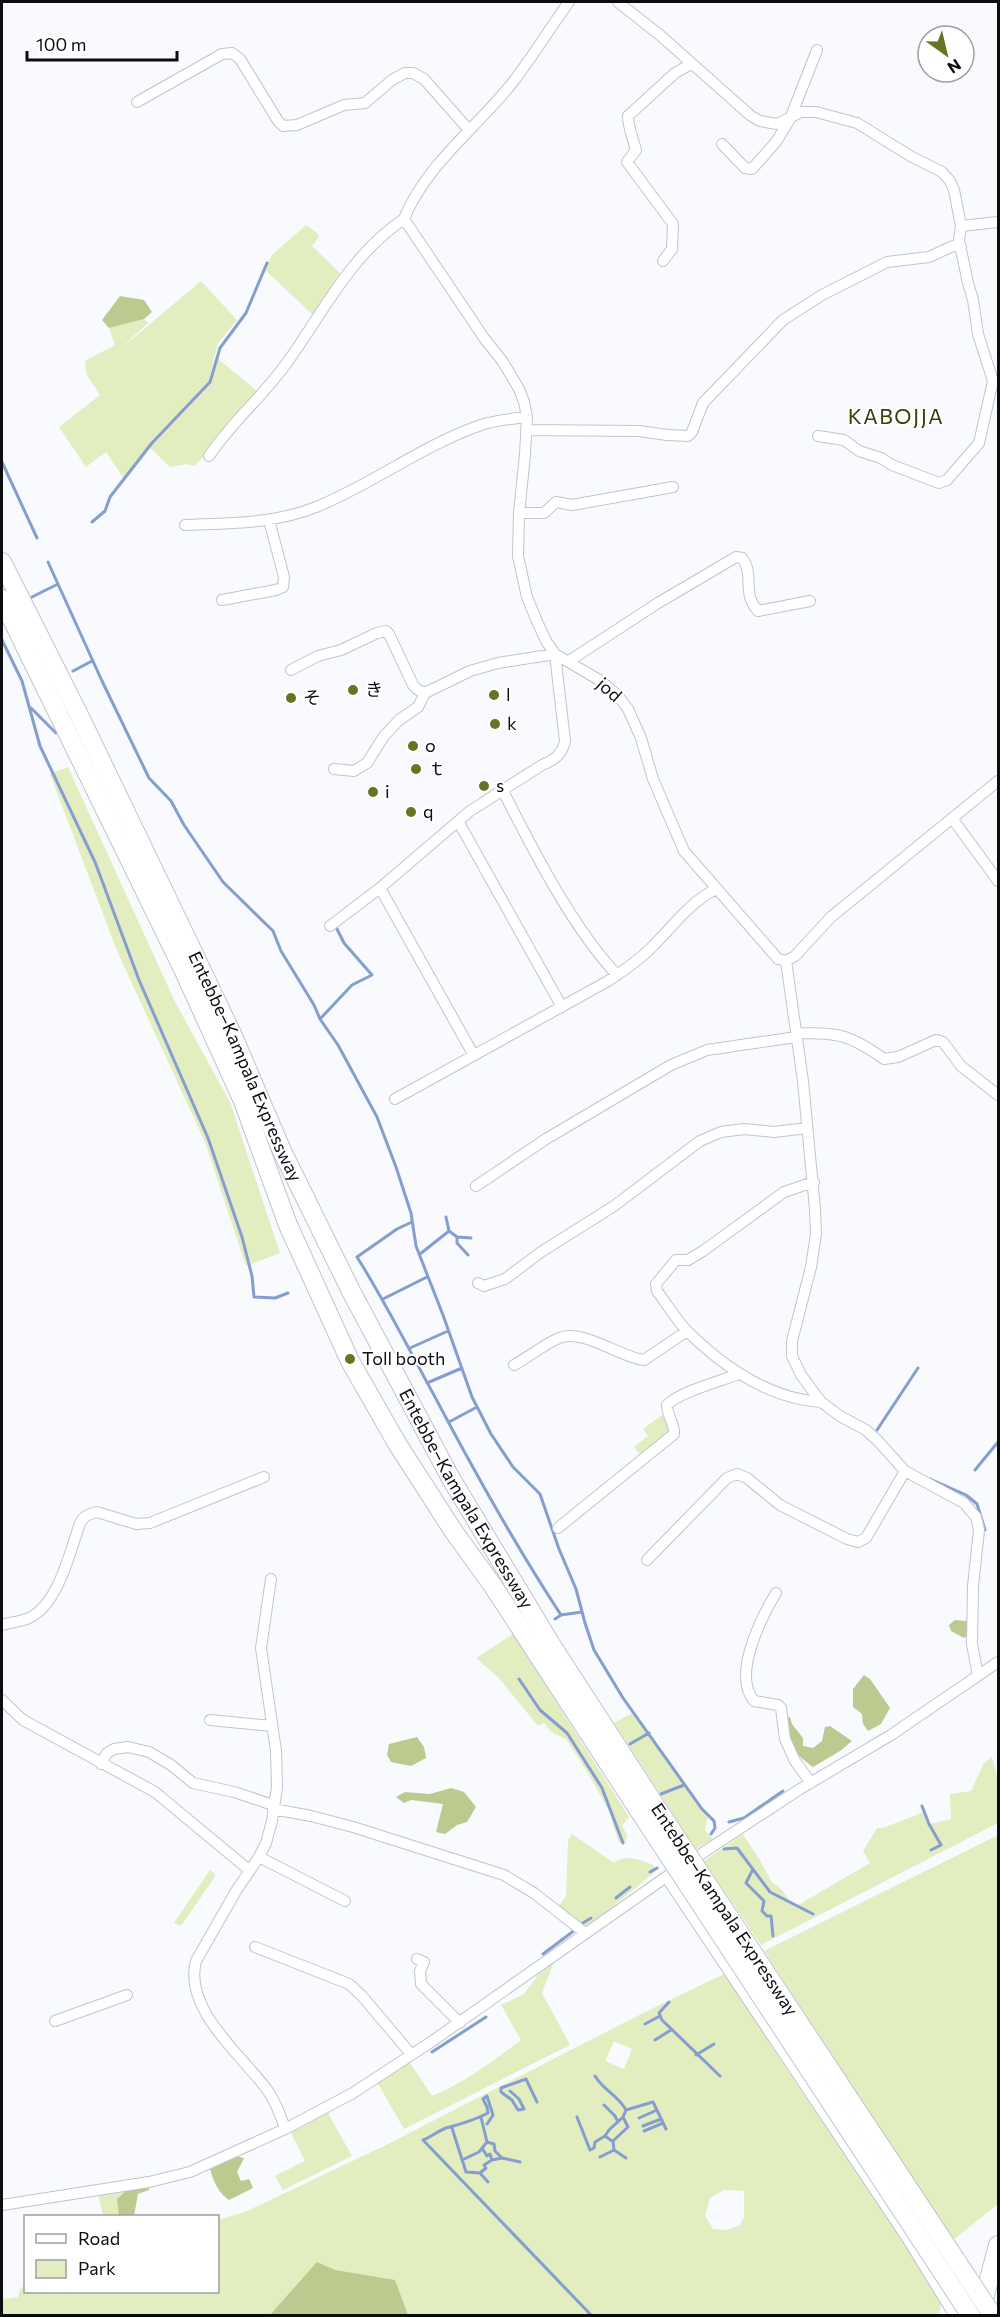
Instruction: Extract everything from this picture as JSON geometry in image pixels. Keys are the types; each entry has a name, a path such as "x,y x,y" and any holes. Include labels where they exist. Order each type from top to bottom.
{"highway":[{"name":"Entebbe–Kampala Expressway","path":"3,565 80,717 233,1036 282,1151 352,1293 450,1477 647,1807 971,2316"},
{"name":"Entebbe–Kampala Expressway","path":"2,599 183,969 243,1101 288,1225 350,1361 454,1532 647,1807 993,2316"},
{"path":"980,2316 999,2245"}],"street":[{"path":"210,456 287,364 346,273 374,244 404,219 416,194 513,81 569,2"},
{"path":"618,2 760,122 777,124 801,112 816,112 857,123 912,157 942,172 950,181 961,226 959,240 978,334 993,381 979,444 947,480 939,483 859,451 844,440 818,436"},
{"path":"722,144 745,168 752,169 776,142 790,119 817,50"},
{"path":"137,102 227,53 236,55 240,59 283,126 297,125 344,105 365,103 392,80 405,73 413,73 424,79 469,130"},
{"path":"663,261 672,249 673,224 627,162 636,150 628,125 628,116 675,74 691,64"},
{"path":"330,926 380,888 458,821 553,760 564,747 565,733 555,654 541,631 525,588 517,544 527,417 522,396 513,379 404,219"},
{"path":"961,226 999,222"},
{"path":"526,430 639,431 688,436 692,432 703,403 783,320 822,295 887,262 929,257 953,246 961,247"},
{"path":"185,525 269,520 296,514 345,495 407,460 481,424 527,417"},
{"path":"519,513 544,513 556,502 572,505 628,497 673,487"},
{"path":"222,600 276,590 283,586 284,578 269,520"},
{"path":"569,661 658,603 736,557 742,558 748,568 747,584 750,602 758,611 810,600"},
{"path":"291,670 318,656 344,650 376,633 386,631 414,685 425,693"},
{"path":"334,769 354,771 367,764 384,736 399,720 418,707 425,693 477,669 506,661 555,654"},
{"name":"jod","path":"555,654 601,681 619,697 628,709 676,835 684,850 778,959 786,961"},
{"path":"978,1677 972,1644 973,1586 979,1530 976,1517 964,1503 905,1471 866,1430 840,1416 821,1402 801,1375 792,1356 792,1341 811,1268 816,1234 814,1182 803,1081 786,961 795,956 831,917 999,781"},
{"path":"503,791 539,858 588,940 617,975"},
{"path":"951,818 999,881"},
{"path":"458,821 562,1007"},
{"path":"380,888 473,1054"},
{"path":"395,1099 473,1054 576,1000 617,975 653,947 694,902 716,889"},
{"path":"476,1186 546,1139 671,1065 707,1050 796,1035 846,1036 865,1045 884,1059 898,1057 936,1040 944,1042 962,1066 999,1095"},
{"path":"478,1283 484,1286 505,1279 541,1252 614,1206 700,1141 721,1132 744,1129 774,1132 807,1128"},
{"path":"814,1182 784,1192 704,1251 688,1260 676,1260 656,1284 657,1291 687,1331 728,1368 798,1399 821,1402"},
{"path":"514,1365 559,1338 569,1336 583,1338 634,1359 644,1360 687,1331"},
{"path":"558,1528 674,1434 674,1427 667,1410 669,1402 739,1374"},
{"path":"647,1560 732,1475 747,1478 780,1505 847,1539 858,1542 866,1538 905,1471"},
{"path":"2,1625 24,1620 42,1610 55,1591 80,1523 90,1513 97,1512 136,1524 150,1523 264,1477"},
{"path":"271,1580 261,1648 273,1726 277,1771 273,1807 266,1843 196,1961 194,1984 220,2035 270,2094 278,2108 285,2129"},
{"path":"776,1593 766,1609 746,1665 749,1695 754,1701 778,1705 781,1708 785,1739 795,1761 811,1783"},
{"path":"2,2205 190,2172 285,2129 353,2092 460,2023 666,1877 811,1783 891,1735 999,1662"},
{"path":"2,1700 23,1720 155,1792 249,1870"},
{"path":"210,1720 273,1726"},
{"path":"101,1764 107,1753 114,1749 128,1747 149,1752 171,1765 193,1783 234,1792 273,1807 353,1827 504,1875 534,1893 585,1933"},
{"path":"259,1857 345,1901"},
{"path":"666,1877 900,2228 955,2316"},
{"path":"255,1947 349,1984 411,2054"},
{"path":"417,1959 424,1962 420,1971 421,1984 460,2023"},
{"path":"55,2021 127,1995"}],"green space":[{"path":"306,225 319,237 312,246 340,273 313,315 264,269 272,255"},
{"path":"201,281 237,320 218,343 208,383 217,358 258,392 195,466 187,464 170,467 149,447 124,479 106,452 86,467 59,427 100,395 87,375 85,361 115,345 109,328 144,319 148,323 118,351"},
{"path":"120,296 144,300 152,312 144,319 109,328 102,320"},
{"path":"68,767 175,1002 230,1102 280,1253 246,1266 205,1142 117,951 50,774"},
{"path":"662,1415 673,1429 640,1454 634,1447 648,1436 643,1429"},
{"path":"955,1620 967,1621 967,1636 964,1638 951,1631 949,1625"},
{"path":"513,1634 629,1817 622,1826 627,1835 626,1842 621,1844 618,1841 609,1811 566,1739 551,1732 544,1723 538,1726 498,1677 476,1658"},
{"path":"864,1675 870,1679 890,1708 881,1724 868,1731 863,1724 862,1714 853,1707 853,1689"},
{"path":"634,1712 708,1817 705,1830 713,1839 696,1849 614,1723"},
{"path":"787,1717 790,1717 792,1724 803,1738 803,1746 813,1748 822,1741 825,1727 830,1726 852,1741 813,1767 791,1746"},
{"path":"417,1737 424,1747 426,1758 411,1766 391,1762 387,1755 389,1744"},
{"path":"992,1757 998,1779 998,1823 761,1945 704,1861 743,1834 771,1881 781,1889 795,1907 870,1863 863,1851 877,1828 883,1828 924,1812 929,1824 951,1819 950,1794 971,1791 984,1763"},
{"path":"451,1788 464,1792 476,1807 467,1822 457,1825 445,1834 436,1832 443,1804 411,1800 404,1803 396,1797 405,1792 430,1794"},
{"path":"572,1834 614,1863 623,1858 633,1858 653,1865 656,1871 588,1927 559,1906 566,1896 568,1840"},
{"path":"998,1835 998,2204 953,2240 764,1951"},
{"path":"210,1870 216,1875 181,1926 174,1923"},
{"path":"554,1962 542,1993 570,2045 404,2129 377,2082 409,2061 432,2096 478,2071 521,2040 501,2005 524,1994 539,1974"},
{"path":"726,1973 781,2061 872,2194 941,2302 939,2316 2,2316 2,2299 18,2297 20,2289 24,2286 24,2293 219,2293 219,2220 245,2212 384,2146","holes":["614,2041 632,2049 624,2069 605,2061","724,2190 744,2191 744,2217 740,2225 727,2230 713,2229 705,2216 710,2198"]},
{"path":"328,2113 352,2156 283,2190 275,2176 305,2161 291,2133"},
{"path":"234,2156 244,2158 237,2172 241,2181 249,2179 253,2188 229,2200 216,2186 210,2168"},
{"path":"131,2186 149,2186 149,2190 138,2194 134,2215 119,2215 117,2199"},
{"path":"124,2190 130,2215 103,2215 98,2194"},
{"path":"317,2262 335,2270 395,2280 408,2315 270,2315"}],"waterway":[{"path":"92,522 105,511 110,497 152,443 210,382 220,348 246,313 267,263"},
{"path":"2,462 37,538"},
{"path":"48,562 149,778 171,801 184,825 223,882 273,931 281,951 320,1019 338,1045 377,1117 411,1213 416,1246 472,1397 491,1434 513,1467 540,1494 576,1589 594,1650 623,1698 702,1809 714,1821 715,1828 711,1834"},
{"path":"32,597 58,584"},
{"path":"2,640 22,681 40,746 95,862 139,980 208,1138 242,1237 252,1276 254,1297 275,1298 288,1293"},
{"path":"73,671 92,661"},
{"path":"31,708 56,733"},
{"path":"320,1019 352,985 372,975 344,943 335,925"},
{"path":"446,1217 449,1231"},
{"path":"412,1222 397,1229 357,1257 388,1309 495,1508 561,1615"},
{"path":"420,1254 449,1231 457,1237 457,1243 468,1255"},
{"path":"457,1237 471,1238"},
{"path":"383,1299 427,1277"},
{"path":"410,1348 448,1331"},
{"path":"427,1383 462,1368"},
{"path":"877,1430 918,1368"},
{"path":"449,1422 477,1407"},
{"path":"975,1470 998,1442"},
{"path":"930,1479 966,1495 977,1504 985,1530"},
{"path":"555,1619 561,1615 582,1612"},
{"path":"519,1679 540,1710 567,1733 602,1788 623,1843"},
{"path":"630,1744 649,1733"},
{"path":"661,1794 684,1785"},
{"path":"729,1822 744,1818 783,1791"},
{"path":"922,1806 941,1845 931,1850"},
{"path":"724,1849 737,1848 770,1892 813,1914"},
{"path":"650,1872 657,1868"},
{"path":"752,1871 746,1883 764,1901 762,1911 767,1916 771,1916 773,1936"},
{"path":"616,1898 630,1887"},
{"path":"583,1923 591,1918"},
{"path":"543,1954 575,1930"},
{"path":"669,2002 659,2013 662,2020 720,2076"},
{"path":"645,2024 660,2016"},
{"path":"432,2052 486,2017"},
{"path":"655,2040 671,2030"},
{"path":"696,2055 714,2044"},
{"path":"595,2076 626,2110 623,2117 628,2127 613,2141 614,2150 626,2158"},
{"path":"510,2091 519,2099 524,2109 518,2110 512,2100 501,2092 501,2088 526,2079 537,2102"},
{"path":"487,2124 493,2115 487,2096 483,2099 488,2113 446,2128 423,2140 592,2316"},
{"path":"626,2110 653,2102 666,2129"},
{"path":"604,2105 618,2122"},
{"path":"639,2118 657,2110"},
{"path":"462,2160 479,2152 487,2142 481,2117"},
{"path":"577,2117 590,2150 594,2148 595,2142 605,2136"},
{"path":"612,2141 605,2136 623,2117"},
{"path":"643,2126 661,2119"},
{"path":"644,2131 663,2123"},
{"path":"452,2128 466,2172 480,2173 488,2182"},
{"path":"487,2142 494,2144 495,2151 502,2158 520,2162"},
{"path":"482,2148 487,2156 490,2154 492,2160"},
{"path":"600,2157 614,2150"},
{"path":"480,2173 486,2168 484,2165 502,2158"}],"place":[{"name":"き","path":"353,690"},
{"name":"l","path":"494,695"},
{"name":"そ","path":"291,698"},
{"name":"k","path":"495,724"},
{"name":"o","path":"413,746"},
{"name":"ｔ","path":"416,769"},
{"name":"s","path":"484,786"},
{"name":"i","path":"373,792"},
{"name":"q","path":"411,812"},
{"name":"Toll booth","path":"350,1359"}],"district":[{"name":"KABOJJA","path":"896,417"}]}
